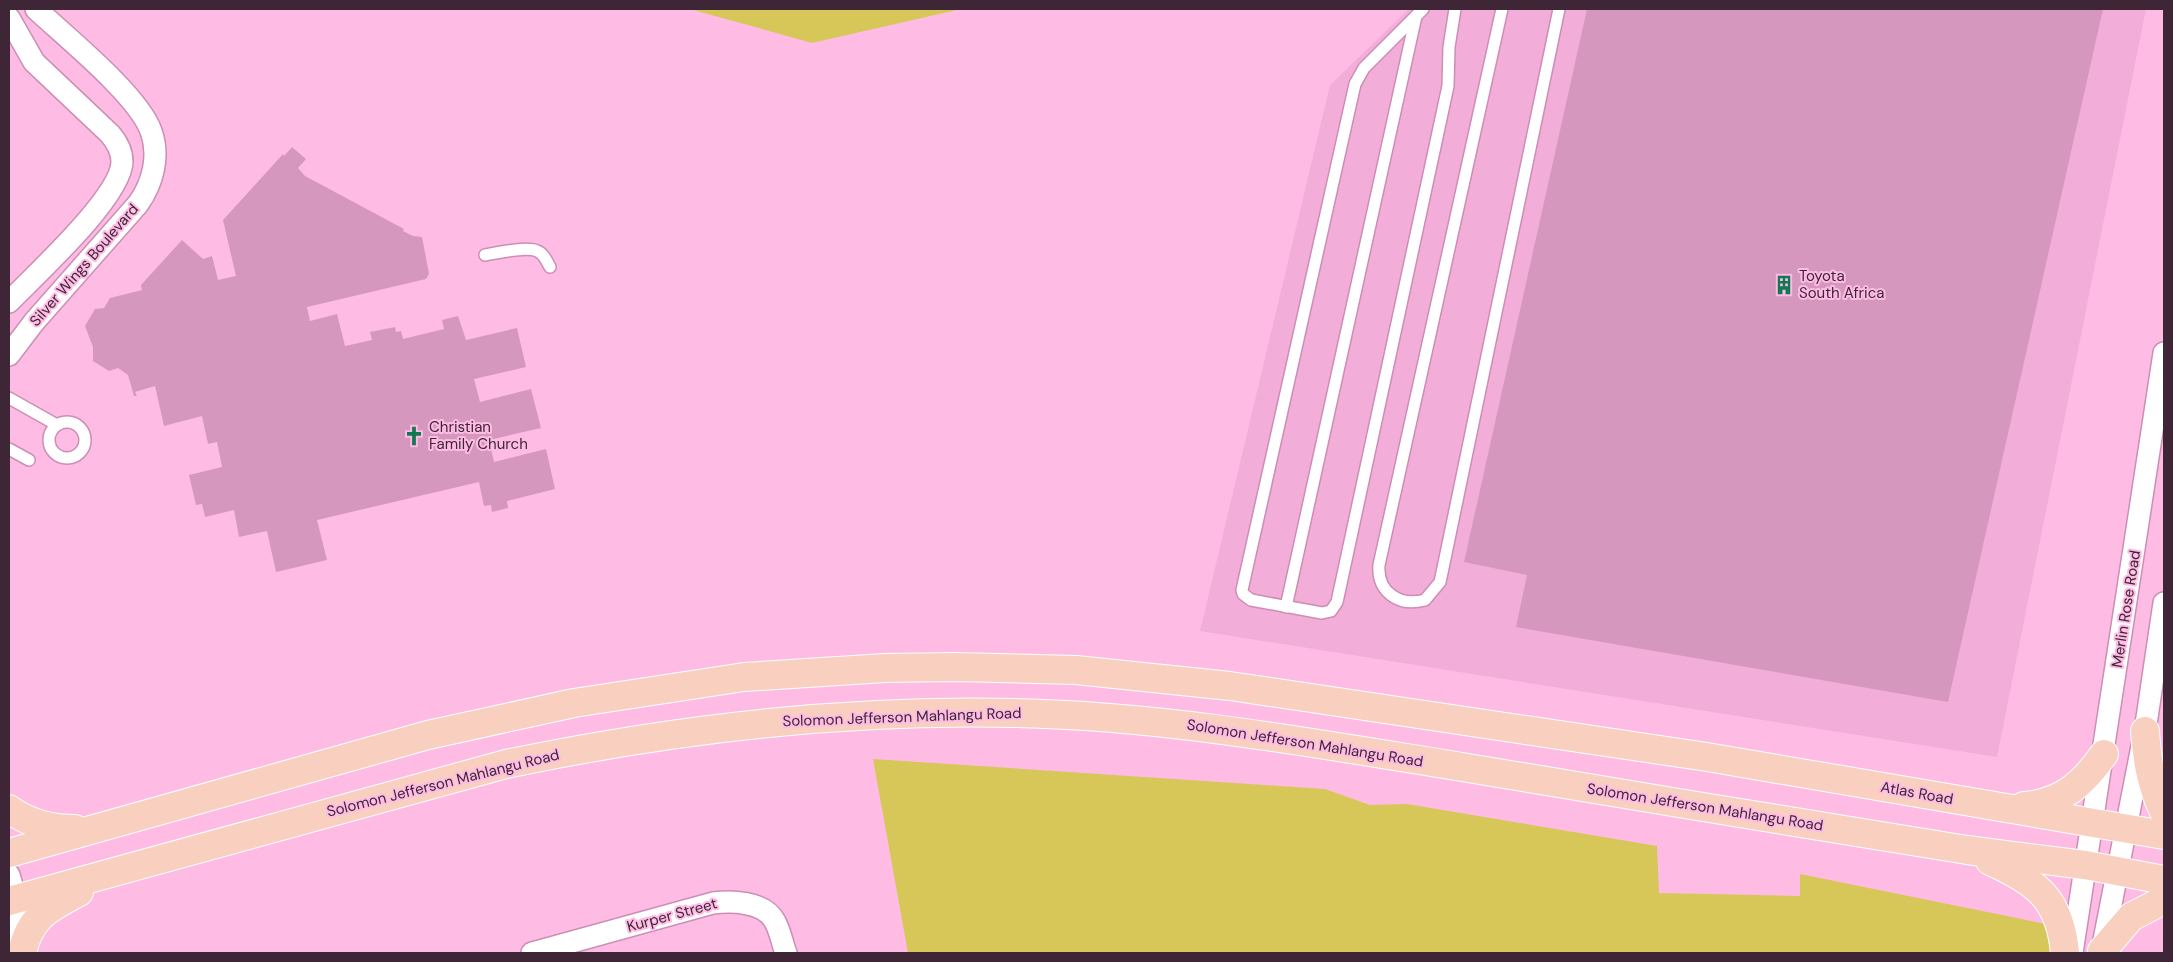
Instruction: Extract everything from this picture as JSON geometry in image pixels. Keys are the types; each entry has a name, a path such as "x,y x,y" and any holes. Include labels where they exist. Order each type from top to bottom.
{"main road":[{"name":"Atlas Road","path":"87,830 248,787 428,735 574,703 666,687 744,677 885,668 1076,670 1230,686 1707,757 2126,829"},
{"name":"Solomon Jefferson Mahlangu Road","path":"11,892 118,870 506,764 569,751 729,726 802,718 951,713 1116,718 1251,733 1967,850 2085,865 2164,880"},
{"path":"2145,731 2148,766 2153,786 2164,812"},
{"path":"2006,808 2035,805 2064,796 2083,781 2104,754"},
{"path":"9,809 37,824 62,829 87,830"},
{"path":"2126,829 2164,836"},
{"path":"9,853 87,830"},
{"path":"1967,850 2022,876 2036,886 2055,911 2063,935 2065,953"},
{"path":"13,948 41,914 118,870"},
{"path":"2102,952 2131,917 2164,900"}],"street":[{"name":"Silver Wings Boulevard","path":"9,355 34,322 138,204 148,187 155,157 151,131 143,116 122,90 36,9"},
{"name":"Silver Wings Boulevard","path":"9,18 34,62 110,134 118,144 122,163 118,178 101,205 9,302"},
{"name":"Merlin Rose Road","path":"2072,953 2164,353"},
{"path":"2102,952 2145,731 2164,603"},
{"path":"11,892 13,948"},
{"name":"Kurper Street","path":"532,953 712,903 729,901 757,907 768,912 774,920 786,953"}],"lane":[{"path":"1419,12 1364,68 1355,84 1242,590 1243,594 1251,600 1327,613 1331,611 1337,602 1448,86 1449,48 1456,9"},
{"path":"1502,9 1378,565 1379,578 1389,594 1406,602 1424,600 1440,582 1444,568 1559,9"},
{"path":"1286,607 1419,12"},
{"path":"485,255 530,250 538,251 550,266"},
{"path":"9,398 57,425"},
{"path":"9,449 29,460"}],"shaded area":[{"path":"690,9 961,9 812,43"},
{"path":"1409,9 2146,9 1997,757 1200,631 1330,85"},
{"path":"873,759 1325,789 1370,805 1407,804 1657,846 1659,893 1800,896 1800,874 2051,925 2053,953 908,953"}],"building":[{"name":"Toyota South Africa","path":"1587,9 2103,9 1948,702 1516,627 1527,575 1464,562"},
{"path":"292,147 306,159 298,168 305,176 404,229 403,231 413,236 422,237 429,274 426,279 307,307 310,321 337,314 345,346 372,340 370,332 395,327 396,332 401,331 403,339 444,329 442,320 458,316 466,340 517,328 526,367 474,379 480,402 531,389 541,428 489,440 494,462 546,449 555,489 507,501 508,508 492,512 491,505 484,506 479,482 317,520 327,560 276,572 267,531 239,537 234,510 205,517 202,504 196,505 189,475 222,467 217,442 208,444 202,416 164,426 155,386 135,392 137,396 134,396 128,375 118,368 109,371 93,361 93,347 85,326 95,309 104,308 110,298 142,290 141,285 182,240 203,259 212,256 218,280 236,276 223,220 283,154 284,156"}],"place":[{"name":"Toyota South Africa","path":"1784,285"},
{"name":"Christian Family Church","path":"414,436"}]}
